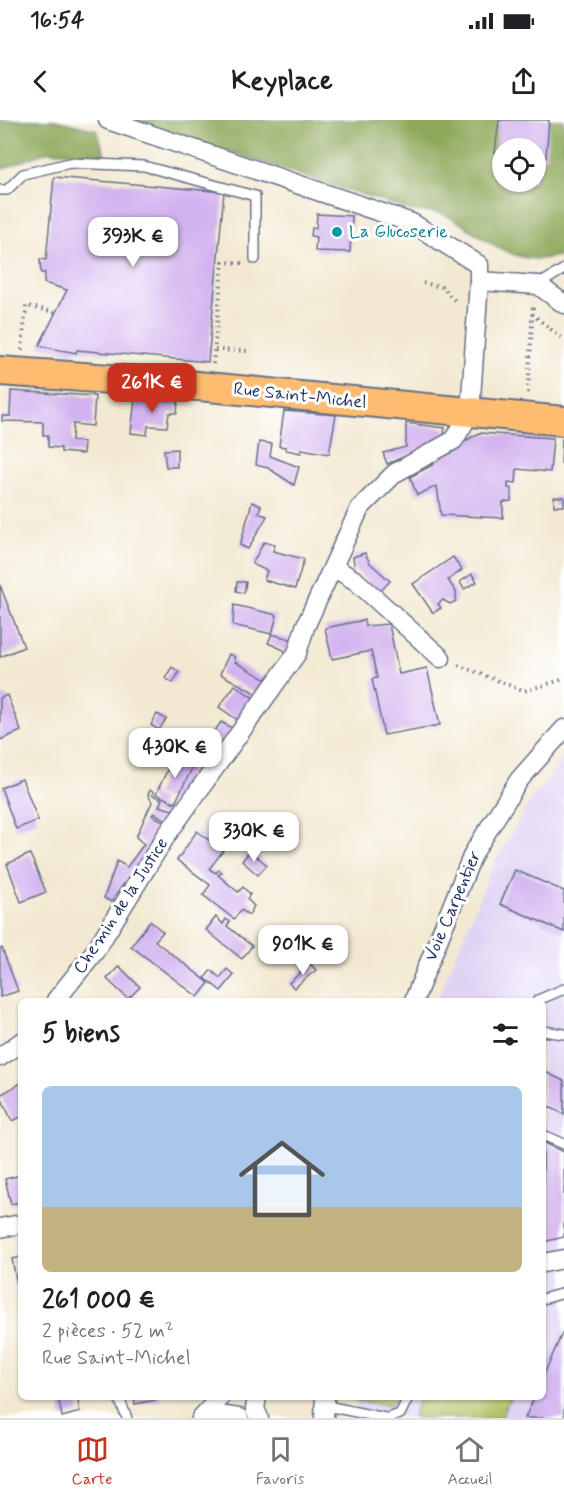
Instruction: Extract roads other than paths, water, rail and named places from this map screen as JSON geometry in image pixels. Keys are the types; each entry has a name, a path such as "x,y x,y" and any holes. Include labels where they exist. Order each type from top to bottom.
{"main road":[{"name":"Rue Saint-Michel","path":"11,362 166,382 564,421"}],"street":[{"path":"108,120 412,224 479,265 470,413"},
{"path":"479,282 533,292 564,304"},
{"name":"Chemin de la Justice","path":"58,998 95,951 166,836 297,653 305,627 360,508 395,473 454,440 470,413"},
{"path":"333,567 356,581 441,658"},
{"name":"Voie Carpentier","path":"415,998 473,854 519,780 564,729"},
{"path":"0,1057 18,1044"},
{"path":"0,1228 18,1225"},
{"path":"546,1262 564,1259"},
{"path":"217,1400 201,1418 225,1416 239,1418"},
{"path":"256,1400 255,1409 259,1418"}],"lane":[{"path":"0,190 7,190 23,174 70,163 144,166 255,196 254,262"},
{"path":"533,292 564,269"},
{"path":"543,998 564,989"},
{"path":"546,1031 564,1034"},
{"path":"546,1136 564,1144"},
{"path":"546,1298 564,1293"},
{"path":"120,1400 127,1418"},
{"path":"326,1411 387,1418 400,1414 407,1400"}],"place":[{"name":"La Glucoserie","path":"337,232"}]}
